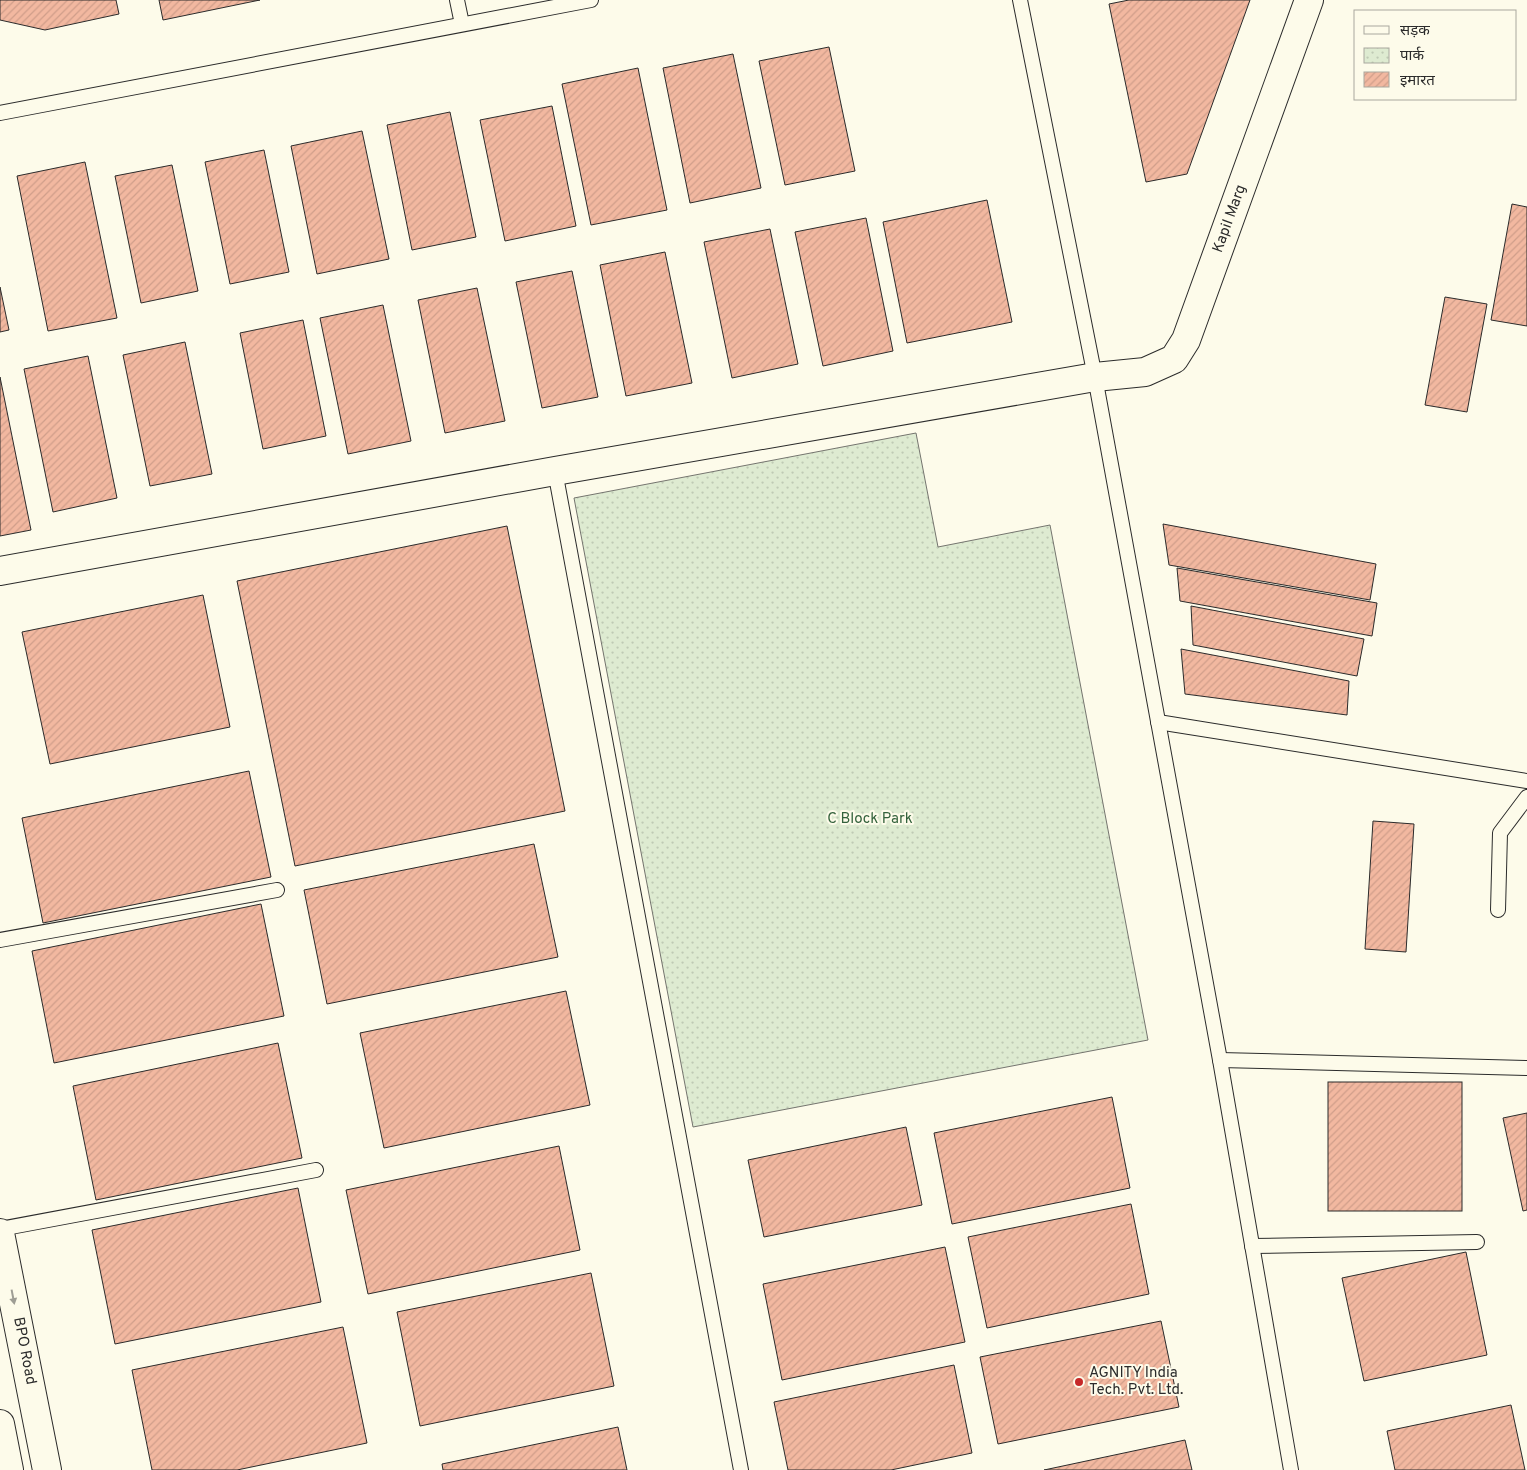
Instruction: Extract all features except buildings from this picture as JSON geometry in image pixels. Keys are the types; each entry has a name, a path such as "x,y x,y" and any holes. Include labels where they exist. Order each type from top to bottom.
{"street":[{"name":"Kapil Marg","path":"0,571 555,471 1095,377 1145,372 1174,359 1186,340 1309,0"},
{"name":"BPO Road","path":"0,1232 48,1470"},
{"path":"0,1424 9,1470"}],"lane":[{"path":"457,0 462,24"},
{"path":"0,112 591,0"},
{"path":"1020,0 1095,377 1220,1060 1292,1470"},
{"path":"555,471 741,1470"},
{"path":"1158,722 1527,782"},
{"path":"1498,910 1500,833 1527,797"},
{"path":"0,940 277,890"},
{"path":"1220,1060 1527,1068"},
{"path":"0,1229 316,1170"},
{"path":"1252,1246 1477,1242"}],"green space":[{"name":"C Block Park","path":"916,433 938,547 1050,525 1148,1040 693,1127 574,498"}],"place":[{"name":"AGNITY India Tech. Pvt. Ltd.","path":"1079,1382"}]}
